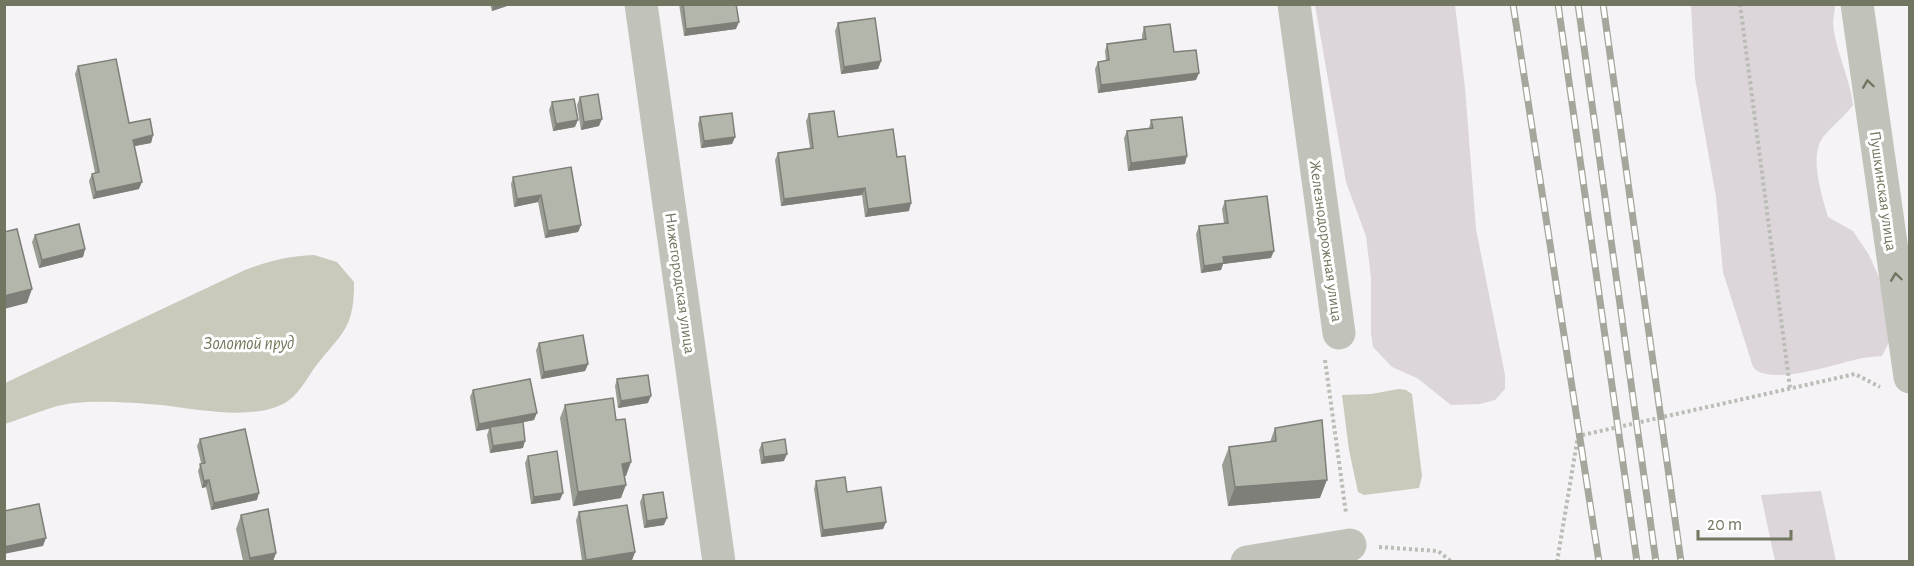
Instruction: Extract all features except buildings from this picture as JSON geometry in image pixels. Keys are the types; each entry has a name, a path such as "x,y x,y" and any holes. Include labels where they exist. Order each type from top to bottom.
{"street":[{"name":"Нижегородская улица","path":"641,4 719,561"},
{"name":"Железнодорожная улица","path":"1294,4 1339,333"},
{"name":"Пушкинская улица","path":"1857,4 1896,382"},
{"path":"1247,561 1350,545"}],"path":[{"path":"1740,4 1790,388"},
{"name":"Железнодорожная улица","path":"1339,333 1325,357 1350,545"},
{"path":"1557,561 1578,436 1855,374 1896,382"},
{"path":"1350,545 1438,551 1452,561"}],"shaded area":[{"path":"1315,5 1455,5 1465,88 1476,229 1505,375 1505,389 1495,400 1480,404 1451,405 1417,378 1392,367 1373,347 1371,278 1366,236 1346,182"},
{"path":"1691,5 1835,5 1834,33 1853,105 1819,144 1818,176 1828,217 1853,231 1869,255 1881,282 1891,338 1882,356 1861,358 1787,375 1761,373 1753,367 1723,272 1716,197 1695,78"},
{"path":"1821,491 1836,561 1775,561 1761,495"}],"water":[{"name":"Золотой пруд","path":"314,255 337,262 354,282 352,309 342,334 297,393 288,401 260,411 243,413 141,403 85,402 59,406 5,424 5,383 245,270 296,256"},
{"path":"1399,389 1412,394 1422,476 1419,488 1364,495 1358,492 1349,450 1342,395 1371,394"}],"railway":[{"path":"1513,4 1599,562"},
{"path":"1558,4 1637,562"},
{"path":"1578,4 1656,562"},
{"path":"1603,4 1681,562"}]}
